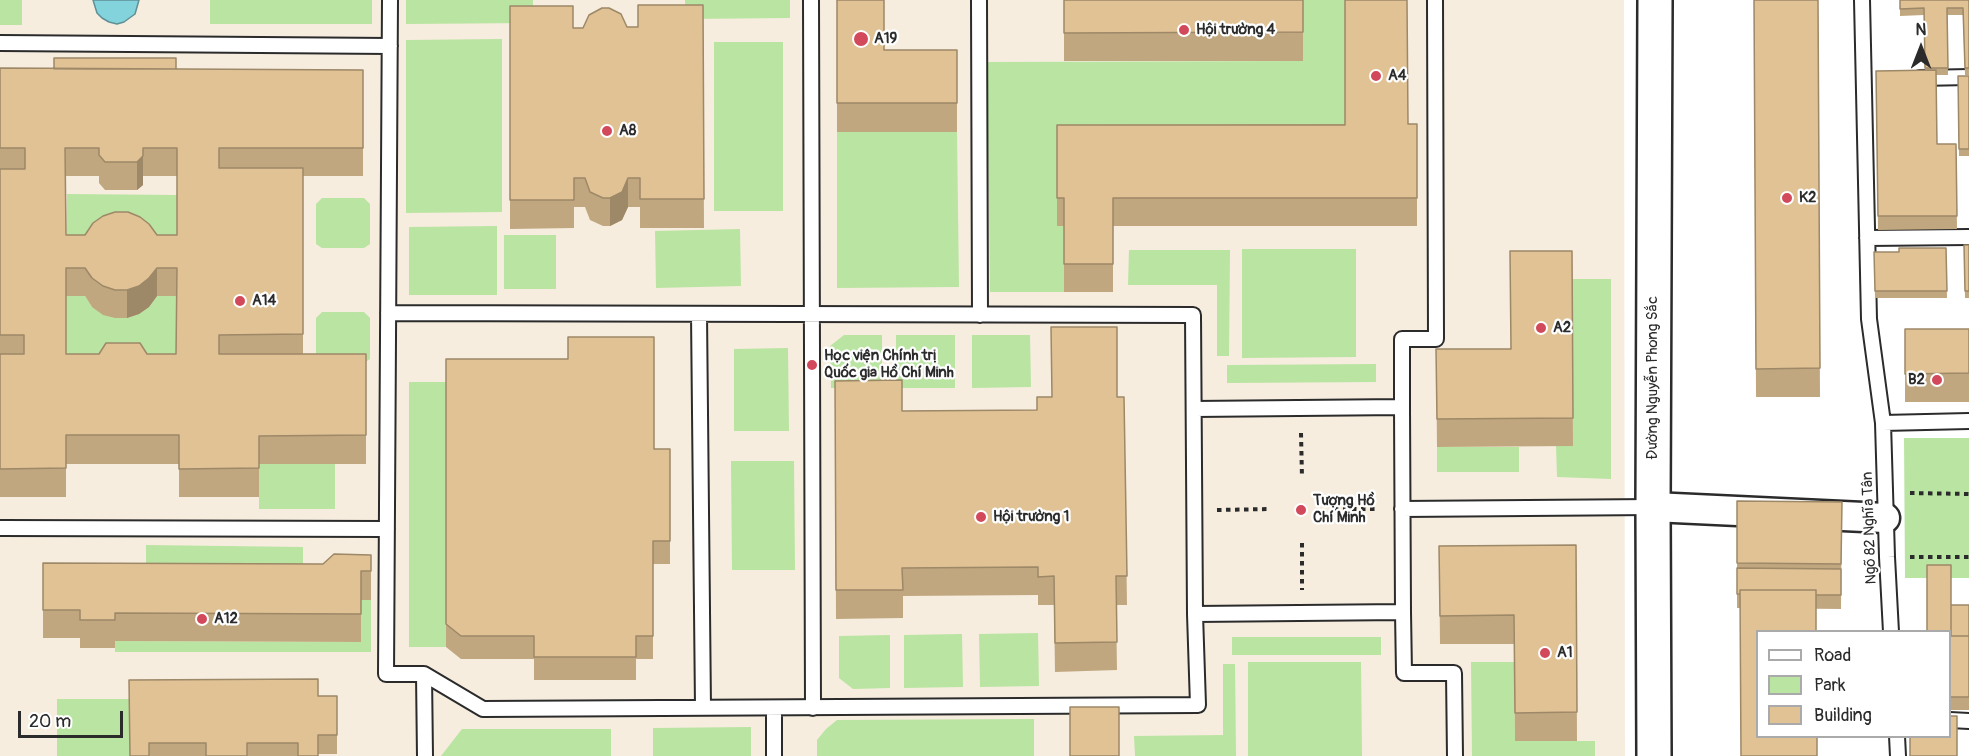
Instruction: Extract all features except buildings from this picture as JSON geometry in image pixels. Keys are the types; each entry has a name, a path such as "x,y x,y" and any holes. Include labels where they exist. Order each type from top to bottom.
{"main road":[{"name":"Đường Nguyễn Phong Sắc","path":"1654,0 1654,756"}],"street":[{"path":"1653,507 1885,505"}],"lane":[{"path":"388,313 1193,315 1195,614 1198,705 483,709 424,675 386,674 388,313 390,46 390,0"},
{"path":"811,0 813,708"},
{"path":"978,0 980,315"},
{"path":"1436,0 1436,339 1402,339 1404,673 1454,673 1455,756"},
{"name":"Ngõ 82 Nghĩa Tân","path":"1862,0 1869,78 1867,238 1869,319 1883,423 1891,630"},
{"path":"0,43 390,46"},
{"path":"1910,78 1969,77"},
{"path":"1867,238 1969,237"},
{"path":"699,314 703,708"},
{"path":"1194,409 1402,406"},
{"path":"1883,423 1969,421"},
{"path":"1402,509 1653,507"},
{"path":"0,528 387,529"},
{"path":"1195,614 1403,612"},
{"path":"424,675 425,756"},
{"path":"774,708 774,756"},
{"path":"1951,720 1969,721"},
{"path":"1897,738 1898,756"}],"path":[{"path":"1301,408 1302,477"},
{"path":"1885,505 1969,494"},
{"path":"1194,511 1270,509"},
{"path":"1334,509 1402,509"},
{"path":"1302,543 1303,614"},
{"path":"1887,556 1969,557"}],"shaded area":[{"name":"Học viện Chính trị Quốc gia Hồ Chí Minh","path":"0,0 1624,0 1625,756 0,756"}],"green space":[{"path":"0,0 22,0 22,25 0,25"},
{"path":"210,0 372,0 372,24 210,24"},
{"path":"406,0 533,0 533,23 406,24"},
{"path":"685,0 790,0 790,18 686,19"},
{"path":"1303,0 1345,0 1345,153 1058,153 1057,226 1064,226 1064,292 990,292 987,62 1303,61"},
{"path":"502,39 502,212 406,213 406,40"},
{"path":"714,42 783,42 783,211 714,211"},
{"path":"837,132 957,132 959,287 837,288"},
{"path":"67,194 177,195 177,263 66,263"},
{"path":"322,198 364,198 370,204 370,244 364,248 322,248 316,244 316,204"},
{"path":"497,226 497,295 409,295 409,227"},
{"path":"740,229 741,286 656,288 655,231"},
{"path":"504,235 556,235 556,289 504,289"},
{"path":"1242,249 1356,249 1356,357 1242,358"},
{"path":"1129,250 1230,250 1229,356 1217,356 1217,285 1128,285"},
{"path":"1572,279 1611,279 1611,479 1557,477 1556,446 1573,446"},
{"path":"66,296 85,296 92,307 127,318 149,307 157,296 177,296 177,366 66,366"},
{"path":"322,312 364,312 370,318 370,359 364,363 316,359 316,318"},
{"path":"844,335 882,335 882,388 831,388 830,346"},
{"path":"896,335 955,335 955,388 896,388"},
{"path":"972,335 1030,335 1031,387 972,388"},
{"path":"788,348 789,431 734,431 734,349"},
{"path":"1376,364 1376,382 1227,383 1227,365"},
{"path":"409,382 446,382 446,647 409,647"},
{"path":"1904,438 1969,438 1969,578 1905,578"},
{"path":"1437,447 1519,447 1519,472 1437,472"},
{"path":"731,461 794,461 795,570 732,570"},
{"path":"259,464 335,464 335,509 259,509"},
{"path":"146,545 303,547 303,566 146,564"},
{"path":"361,600 371,600 371,652 115,652 115,641 360,642"},
{"path":"1038,633 1039,686 980,687 979,634"},
{"path":"962,634 963,687 904,688 904,635"},
{"path":"890,635 890,688 853,689 839,678 839,636"},
{"path":"1232,637 1381,637 1381,655 1232,655"},
{"path":"1248,662 1361,662 1362,756 1248,756"},
{"path":"1471,662 1514,662 1515,741 1595,741 1595,756 1472,756"},
{"path":"1223,664 1235,664 1236,756 1135,756 1134,736 1223,735"},
{"path":"57,699 129,699 130,756 57,756"},
{"path":"1034,719 1034,756 817,756 817,740 837,720"},
{"path":"751,727 751,756 653,756 653,728"},
{"path":"462,729 611,729 611,756 441,756"}],"water":[{"path":"93,0 139,0 135,14 117,24 109,22 97,13"}],"place":[{"name":"Hội trường 4","path":"1184,30"},
{"name":"A19","path":"861,39"},
{"name":"A4","path":"1376,76"},
{"name":"A8","path":"607,131"},
{"name":"K2","path":"1787,198"},
{"name":"A14","path":"240,301"},
{"name":"A2","path":"1541,328"},
{"name":"Học viện Chính trị Quốc gia Hồ Chí Minh","path":"812,365"},
{"name":"B2","path":"1937,380"},
{"name":"Tượng Hồ Chí Minh","path":"1301,510"},
{"name":"Hội trường 1","path":"981,517"},
{"name":"A12","path":"202,619"},
{"name":"A1","path":"1545,653"}]}
